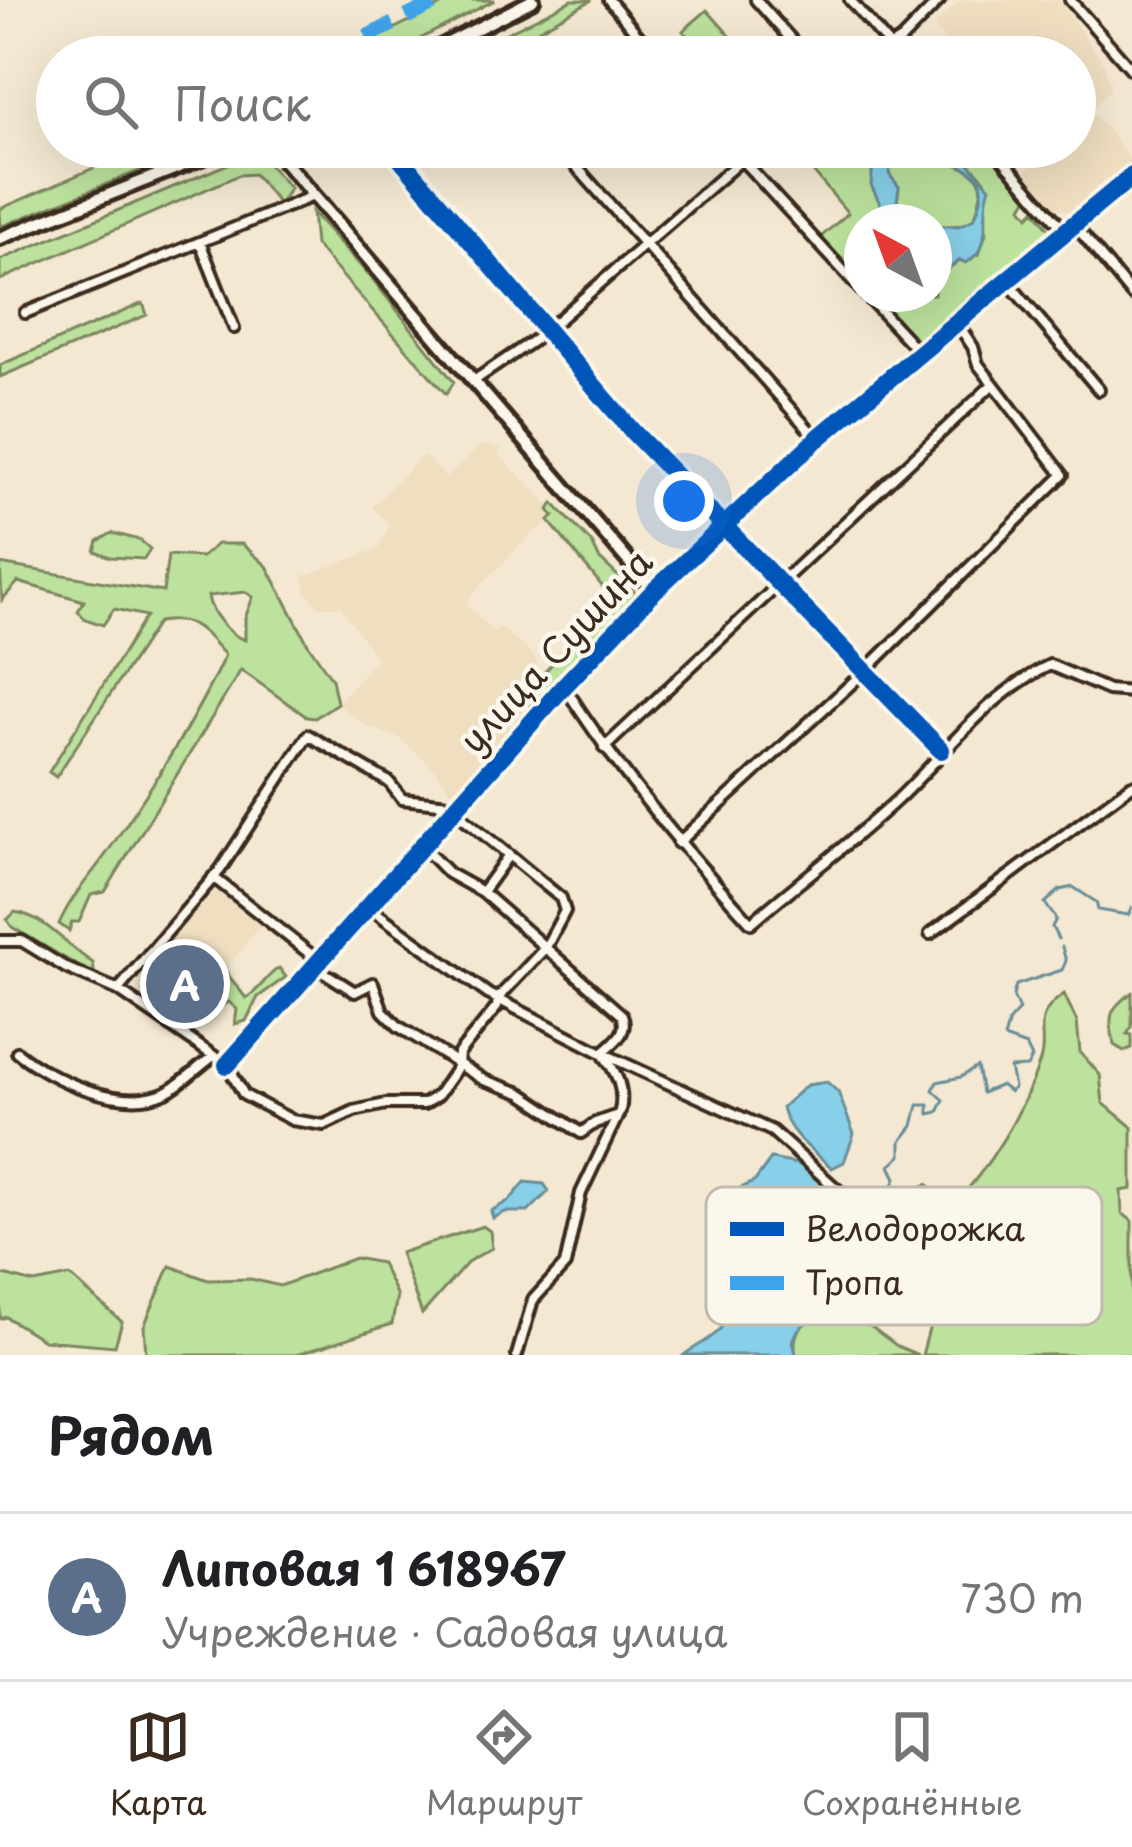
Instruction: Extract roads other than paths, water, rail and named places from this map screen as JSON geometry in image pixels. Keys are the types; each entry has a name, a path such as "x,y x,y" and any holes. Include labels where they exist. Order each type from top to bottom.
{"street":[{"path":"463,36 533,0"},
{"path":"609,0 639,36"},
{"path":"756,0 788,36"},
{"path":"850,0 882,36"},
{"path":"905,36 937,1"},
{"path":"1076,2 1132,70"},
{"path":"0,238 176,168"},
{"path":"289,168 654,592"},
{"path":"409,168 633,432 941,750"},
{"path":"578,168 817,439"},
{"path":"475,380 546,331 730,168"},
{"path":"748,168 844,271"},
{"path":"1012,168 1132,296"},
{"name":"улица Сушина","path":"227,1065 564,686 654,592 918,351 1131,178"},
{"path":"25,313 313,196"},
{"path":"200,242 234,328"},
{"path":"1006,280 1099,390"},
{"path":"882,312 918,351"},
{"path":"679,843 863,672 1063,475 993,384 956,321"},
{"path":"604,748 993,384"},
{"path":"564,686 604,748 679,843 752,923 901,796 941,750 1029,674 1050,665 1108,690 1132,692"},
{"path":"0,940 22,940 66,968 118,990 227,1065 244,1095 292,1120 324,1124 386,1105 424,1105 438,1095 459,1053 497,1006 498,998 546,947 565,911 561,898 456,807 402,800 389,782 308,735 213,877 118,990"},
{"path":"930,934 1132,785"},
{"path":"423,847 448,873 482,892 622,1015 626,1024 622,1035 602,1053"},
{"path":"482,892 508,856"},
{"path":"213,877 319,961 322,970 355,992 373,983 383,1011 398,1026 484,1080 520,1093 581,1133 618,1115"},
{"path":"370,908 498,998 602,1053 772,1131 834,1187"},
{"path":"17,1052 81,1090 122,1096 167,1091 211,1058"},
{"path":"517,1355 533,1300 566,1265 581,1193 623,1098 620,1083 602,1053"}],"water":[{"path":"873,168 890,168 899,187 897,204 880,204 871,185"},
{"path":"966,168 973,168 990,187 984,238 975,256 952,266 952,226 974,219 982,194 980,180"},
{"path":"827,1082 838,1092 854,1134 844,1162 832,1168 795,1133 782,1107 807,1085"},
{"path":"771,1159 803,1165 824,1187 743,1187 755,1181"},
{"path":"525,1182 544,1184 549,1191 528,1212 505,1212 493,1218 491,1211 510,1200"},
{"path":"804,1325 793,1341 796,1355 684,1355 722,1327"}],"waterway":[{"path":"1058,939 1052,927 1056,919 1045,903 1060,890 1073,887 1096,902 1098,910 1128,915 1132,908"},
{"path":"892,1187 896,1178 890,1166 901,1156 901,1141 913,1126 918,1105 929,1105 929,1114 938,1112 944,1100 933,1090 937,1082 961,1077 977,1067 982,1093 1001,1085 1010,1092 1014,1087 1010,1068 1027,1067 1032,1058 1026,1046 1004,1038 1009,1021 1019,1010 1013,996 1016,985 1062,970 1066,961 1062,947"}],"place":[{"name":"Липовая 1 618967","path":"185,984"}]}
